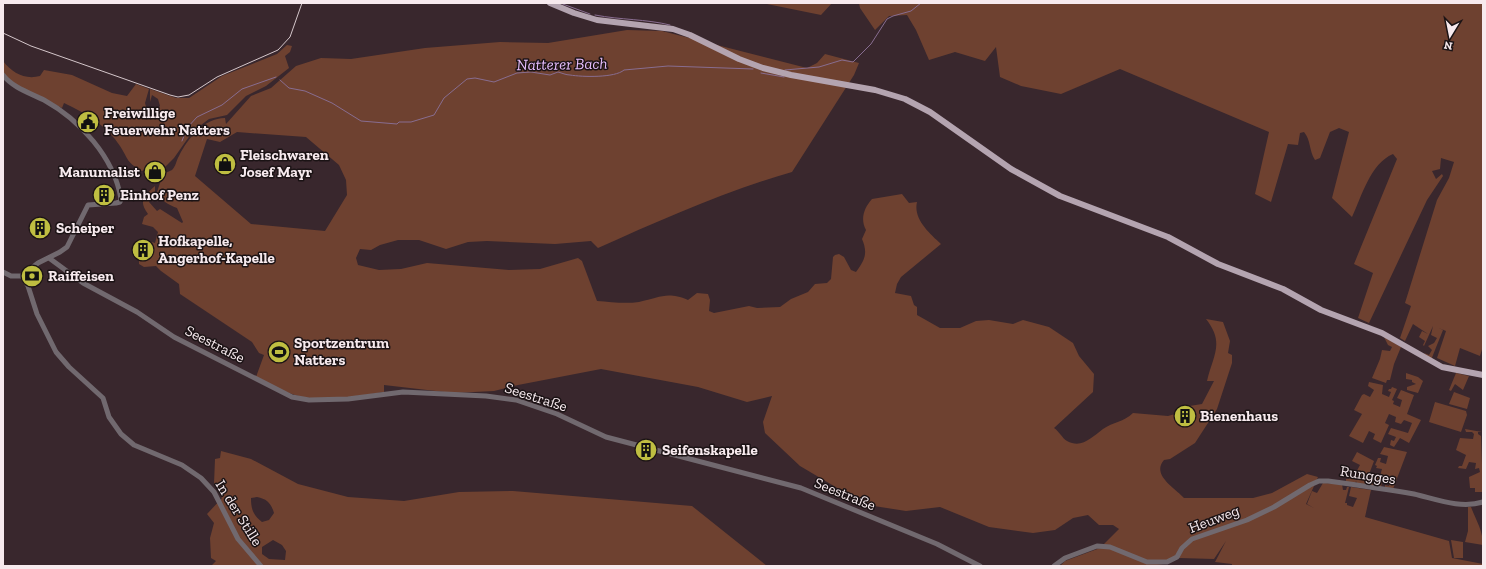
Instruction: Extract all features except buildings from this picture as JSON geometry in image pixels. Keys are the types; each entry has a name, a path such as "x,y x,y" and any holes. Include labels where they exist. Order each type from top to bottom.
{"main road":[{"path":"550,3 574,13 597,20 673,29 690,35 739,59 763,68 791,75 875,90 904,99 930,112 1011,169 1055,193 1096,211 1154,231 1230,270 1282,290 1321,310 1382,333 1442,367 1483,375"}],"street":[{"path":"3,75 14,85 58,109 84,131 97,147 111,170 119,192 120,202 88,205 67,247 38,263 22,276 11,276 3,272"},
{"name":"Seestraße","path":"49,258 77,279 138,312 174,337 292,397 309,400 348,399 403,392 456,396 486,396 516,400 557,414 612,439 800,488 937,544 980,566"},
{"name":"In der Stille","path":"22,276 28,286 37,314 56,352 69,367 103,398 109,417 114,426 124,438 134,445 182,465 201,478 217,496 238,539 261,566"},
{"name":"Rungges","path":"1319,481 1328,481 1413,494 1472,506 1483,502"},
{"name":"Heuweg","path":"1054,566 1065,558 1097,546 1110,547 1147,562 1168,562 1177,557 1182,548 1192,539 1247,520 1274,507 1319,481"}],"shaded area":[{"path":"762,3 832,3 821,15"},
{"path":"859,3 1483,3 1483,346 1480,356 1460,348 1455,366 1437,358 1446,331 1439,328 1443,330 1431,360 1424,353 1429,355 1432,350 1428,346 1434,343 1437,338 1431,335 1433,326 1424,346 1425,341 1419,337 1422,331 1428,334 1413,324 1405,341 1400,338 1411,306 1405,303 1437,200 1449,178 1454,162 1441,158 1440,169 1432,171 1436,179 1442,174 1443,176 1427,200 1369,323 1358,318 1373,273 1354,264 1397,159 1393,154 1378,165 1363,190 1352,217 1332,198 1349,132 1339,128 1330,132 1320,158 1315,160 1306,135 1304,132 1300,133 1298,145 1288,144 1271,202 1255,194 1269,132 1120,69 1061,94 1021,86 1000,77 996,47 985,61 955,52 929,60 916,30 907,15 889,16 875,30 860,8"},
{"path":"627,30 662,31 807,68 817,63 825,54 859,63 854,75 792,172 718,197 598,248 591,241 555,244 487,241 468,242 446,249 419,240 398,240 380,245 371,250 360,249 356,258 358,265 379,270 401,269 427,263 509,270 540,269 578,258 582,261 597,301 634,303 663,296 674,296 688,300 697,293 708,294 710,300 709,311 714,313 749,306 757,308 780,307 791,299 808,292 815,284 827,283 831,279 833,257 835,255 839,254 844,257 851,270 856,272 862,264 865,256 865,248 862,239 866,230 863,218 867,206 872,199 902,194 909,203 917,202 917,214 920,220 927,230 941,244 901,277 897,284 895,293 911,296 914,305 917,307 917,315 940,328 960,328 976,321 989,320 1013,324 1023,320 1049,327 1073,343 1079,356 1094,374 1093,392 1054,428 1067,441 1077,444 1082,443 1103,429 1130,416 1133,413 1168,416 1175,414 1183,407 1202,404 1214,381 1207,381 1216,349 1215,335 1212,327 1206,319 1223,322 1230,341 1228,353 1232,355 1232,363 1217,409 1195,443 1170,459 1164,460 1160,471 1170,486 1184,498 1253,498 1272,493 1307,474 1318,477 1306,504 1314,508 1307,504 1312,491 1317,493 1323,483 1342,484 1343,490 1346,490 1347,487 1349,487 1345,503 1353,507 1357,498 1349,496 1351,487 1371,490 1365,517 1449,541 1452,558 1483,564 1483,566 1232,566 1232,564 1215,562 1226,541 1214,559 1179,558 1164,564 1150,566 1060,566 1065,561 1100,548 1119,529 1113,525 1099,525 1088,515 1073,518 1055,530 1033,533 989,527 940,507 906,511 874,506 839,489 800,466 765,433 763,422 772,396 747,402 698,387 601,369 494,391 453,393 384,385 384,392 351,397 327,399 295,395 256,377 264,355 259,353 252,342 180,294 179,284 156,266 144,267 139,264 139,257 152,255 154,248 141,244 142,241 145,240 155,243 158,232 153,227 142,224 144,217 148,214 143,205 144,198 155,186 155,195 151,197 149,202 157,211 160,209 182,223 183,222 177,208 165,202 157,192 163,174 172,170 187,142 198,130 210,121 225,118 226,124 251,96 271,88 296,66 321,58 351,59 425,48 500,42 548,43","holes":["237,132 306,137 339,165 346,180 347,195 325,231 251,224 195,176 207,139 220,142"]},
{"path":"287,45 292,46 290,52 285,56 289,68 266,86 246,96 227,115 209,119 193,131 174,158 161,171 157,165 142,171 137,168 128,160 115,139 102,126 80,111 64,103 62,108 19,87 6,76 3,71 3,61 10,69 24,76 40,76 44,70 72,75 112,93 127,96 136,84 149,89 145,103 148,114 159,118 165,112 159,117 152,114 160,106 158,99 152,95 150,102 150,89 176,98 189,98 222,76 277,54"},
{"path":"1384,337 1401,347 1394,364 1390,380 1387,380 1386,383 1372,378 1382,350 1390,351 1392,347 1388,345"},
{"path":"1406,373 1418,377 1423,381 1418,393 1407,390 1407,387 1416,384 1412,382 1412,380 1406,379"},
{"path":"1456,373 1469,376 1463,390 1455,384 1451,391 1449,390"},
{"path":"1369,382 1383,385 1382,394 1389,397 1391,392 1388,391 1389,389 1392,387 1397,389 1392,400 1394,401 1393,404 1400,407 1402,400 1397,398 1401,390 1414,395 1407,414 1421,420 1409,443 1400,438 1394,447 1390,445 1391,440 1394,441 1396,437 1388,434 1391,428 1408,433 1412,423 1404,420 1401,424 1395,422 1396,417 1389,414 1385,423 1389,425 1381,443 1373,439 1375,434 1369,431 1363,443 1349,436 1362,414 1354,410 1362,395 1364,394 1370,397 1374,390 1368,386"},
{"path":"1454,392 1470,398 1467,409 1449,404"},
{"path":"1435,402 1466,411 1467,415 1461,432 1429,422"},
{"path":"1465,429 1482,432 1478,432 1478,434 1481,436 1483,492 1475,492 1475,488 1470,488 1469,477 1480,472 1479,468 1475,469 1476,463 1469,462 1466,469 1458,468 1459,466 1462,466 1466,455 1456,450 1460,438 1473,439 1474,434 1472,432 1466,432"},
{"path":"1384,447 1407,452 1393,489 1385,488 1385,485 1389,486 1390,479 1383,477 1381,487 1367,485 1373,474 1380,476 1382,469 1376,468 1377,466 1375,465 1378,458 1381,458 1380,462 1386,464 1388,456 1380,454"},
{"path":"221,451 251,459 298,484 348,497 404,501 459,492 513,491 692,506 767,566 211,566 216,561 211,558 210,538 214,523 207,514 222,498 214,484 215,459 220,458","holes":["257,497 266,500 271,507 274,513 269,520 262,522 253,512 251,498","273,540 282,545 286,551 285,560 269,559 262,554 262,547"]},
{"path":"1357,452 1374,461 1365,485 1357,484 1356,481 1355,484 1346,482 1346,479 1353,478 1360,465 1352,461"},
{"path":"1468,507 1471,507 1479,526 1483,545 1465,542 1468,531"},
{"path":"1451,540 1463,542 1463,558 1454,558"}],"waterway":[{"path":"560,3 590,14"},
{"name":"Natterer Bach","path":"785,70 819,67 842,60 853,62 871,44 887,19 911,11 921,3"},
{"path":"595,15 670,25"},
{"name":"Natterer Bach","path":"280,80 289,88 305,91 332,103 361,121 397,124 399,122 411,122 434,115 444,98 467,79 475,78 494,82 517,73 531,72 550,75 558,72 575,76 606,76 620,73 624,70 668,66 753,69"},
{"name":"Natterer Bach","path":"761,73 784,77"},
{"name":"Natterer Bach","path":"182,141 187,128 197,117 222,105 242,89 276,77"}],"tram line":[{"path":"3,33 31,46 178,97 189,95 217,77 278,50 290,37 302,3"}],"place":[{"name":"Freiwillige Feuerwehr Natters","path":"88,122"},
{"name":"Fleischwaren Josef Mayr","path":"225,164"},
{"name":"Manumalist","path":"155,172"},
{"name":"Einhof Penz","path":"104,195"},
{"name":"Scheiper","path":"40,228"},
{"name":"Hofkapelle, Angerhof-Kapelle","path":"143,250"},
{"name":"Raiffeisen","path":"32,276"},
{"name":"Sportzentrum Natters","path":"279,352"},
{"name":"Bienenhaus","path":"1185,416"},
{"name":"Seifenskapelle","path":"646,450"}]}
